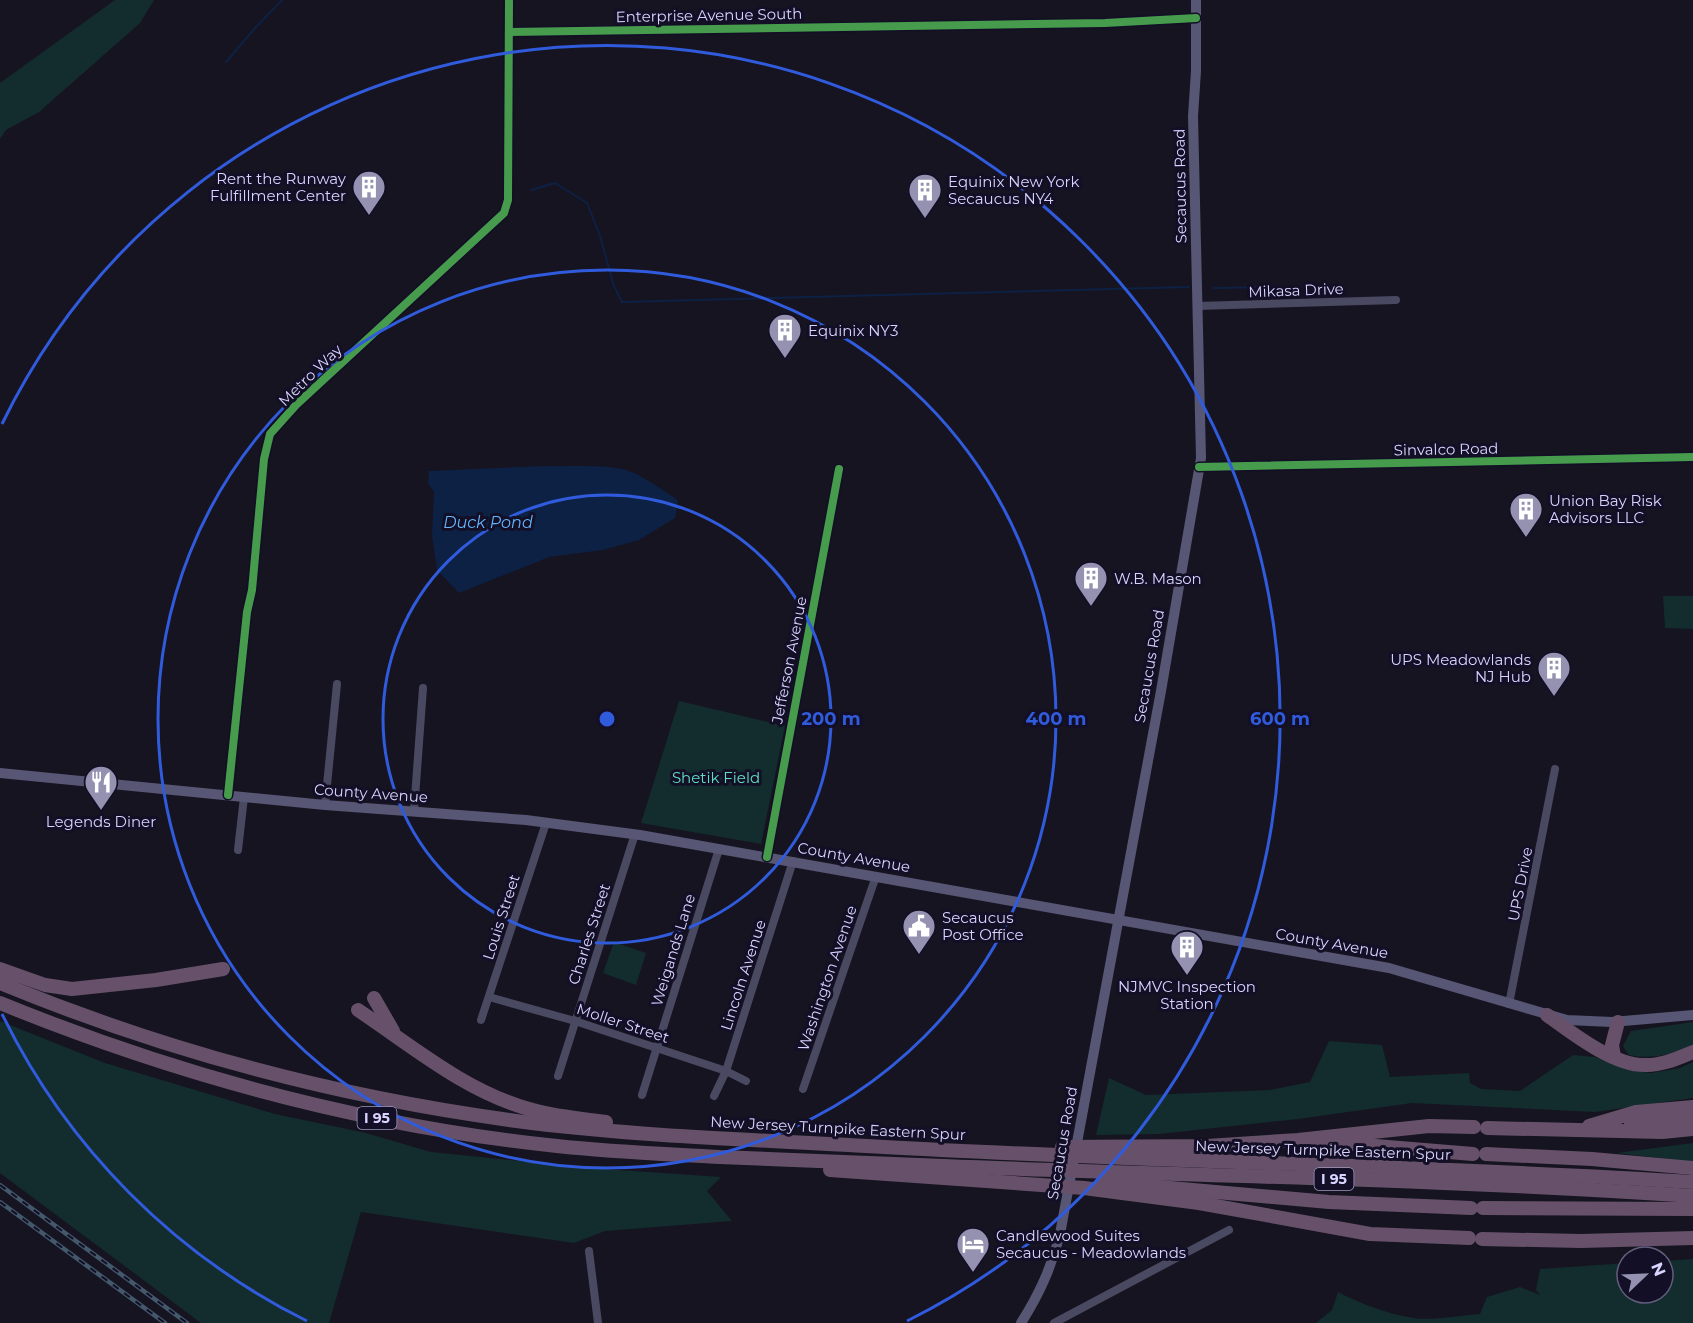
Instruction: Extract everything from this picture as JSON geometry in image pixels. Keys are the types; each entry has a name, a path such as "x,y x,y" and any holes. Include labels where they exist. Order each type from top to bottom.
{"highway":[{"path":"0,969 50,986 72,989 156,980 223,969"},
{"name":"New Jersey Turnpike Eastern Spur","path":"0,983 166,1044 248,1068 331,1089 526,1122 673,1135 1013,1154 1693,1182"},
{"path":"374,998 396,1035"},
{"name":"New Jersey Turnpike Eastern Spur","path":"0,1003 101,1042 183,1069 282,1097 375,1118 467,1135 569,1148 769,1159 1111,1173 1342,1179 1693,1196"},
{"path":"358,1010 480,1090 514,1105 538,1112 673,1135"},
{"path":"1547,1015 1614,1057 1629,1063 1650,1065 1693,1052"},
{"path":"1614,1057 1612,1045 1618,1022"},
{"path":"1575,1131 1636,1112 1693,1107"},
{"path":"1575,1131 1693,1118"},
{"path":"1013,1154 1064,1147 1182,1147 1298,1140 1429,1126 1662,1132 1693,1129"},
{"path":"1298,1140 1693,1168"},
{"path":"769,1159 825,1170 1048,1185 1166,1198 1370,1234 1562,1242 1693,1236"},
{"path":"975,1167 1019,1175 1329,1202 1477,1208 1693,1210"}],"main road":[{"name":"Secaucus Road","path":"1024,1322 1050,1270 1065,1211 1161,691 1201,458 1193,116 1196,71 1196,0"},
{"name":"County Avenue","path":"0,773 325,805 546,823 635,834 1388,968 1578,1022 1618,1022 1693,1015"}],"street":[{"name":"Metro Way","path":"228,795 247,612 252,590 264,459 270,434 296,405 504,213 508,200 509,0"},
{"name":"Enterprise Avenue South","path":"509,32 1094,24 1196,18"},
{"name":"Mikasa Drive","path":"1197,306 1396,300"},
{"name":"Sinvalco Road","path":"1199,467 1693,457"},
{"name":"Jefferson Avenue","path":"767,857 839,469"},
{"path":"325,805 338,684"},
{"path":"414,811 423,688"},
{"name":"UPS Drive","path":"1509,1004 1555,769"},
{"path":"238,850 244,797"},
{"name":"Louis Street","path":"481,1020 546,823"},
{"name":"Charles Street","path":"558,1076 635,834"},
{"name":"Weigands Lane","path":"642,1095 719,849"},
{"name":"Lincoln Avenue","path":"714,1096 726,1071 793,861"},
{"name":"Washington Avenue","path":"803,1089 876,876"},
{"name":"Moller Street","path":"489,997 575,1021 726,1071 746,1081"},
{"path":"1054,1323 1230,1230"},
{"path":"589,1251 598,1323"}],"green space":[{"path":"115,0 154,0 140,23 39,112 6,130 0,139 0,83"},
{"path":"1663,596 1693,596 1693,629 1665,628"},
{"name":"Shetik Field","path":"679,701 785,726 761,844 641,823"},
{"path":"614,942 646,953 636,985 603,973"},
{"path":"0,1021 105,1063 275,1114 366,1133 431,1152 589,1168 721,1177 707,1191 732,1221 605,1231 574,1243 361,1212 329,1323 201,1323 0,1173"},
{"path":"1693,1022 1693,1046 1685,1049 1646,1057 1629,1055 1623,1046 1631,1031"},
{"path":"1329,1041 1382,1045 1390,1077 1469,1073 1470,1083 1481,1089 1520,1091 1573,1055 1595,1057 1628,1070 1651,1073 1680,1068 1693,1062 1693,1098 1595,1112 1412,1103 1298,1119 1159,1134 1096,1135 1109,1078 1146,1095 1270,1090 1310,1082"},
{"path":"1693,1143 1693,1162 1617,1153"},
{"path":"1693,1259 1693,1323 1316,1323 1332,1310 1338,1292 1375,1308 1414,1318 1480,1314 1487,1297 1520,1287 1540,1295 1536,1290 1540,1269 1615,1264 1615,1305 1675,1305 1675,1260"}],"water":[{"name":"Duck Pond","path":"545,466 603,467 634,473 678,500 675,518 639,540 603,550 549,557 459,593 437,570 432,535 434,492 428,483 429,471"}],"waterway":[{"path":"226,62 282,0"},
{"path":"531,190 555,183 587,203 600,236 614,286 622,302 1189,287"},
{"path":"1214,288 1277,287"}],"railway":[{"path":"0,1185 187,1323"},
{"path":"0,1202 165,1323"}],"cycle path":[{"path":"228,795 247,612 252,590 264,459 270,434 296,405 504,213 508,200 509,0"},
{"path":"509,32 1105,23 1196,18"},
{"path":"1199,467 1693,457"},
{"path":"767,857 839,469"}],"place":[{"name":"Rent the Runway Fulfillment Center","path":"369,216"},
{"name":"Equinix New York Secaucus NY4","path":"925,219"},
{"name":"Equinix NY3","path":"785,359"},
{"name":"Union Bay Risk Advisors LLC","path":"1526,538"},
{"name":"W.B. Mason","path":"1091,607"},
{"name":"UPS Meadowlands NJ Hub","path":"1554,697"},
{"name":"Legends Diner","path":"101,811"},
{"name":"Secaucus Post Office","path":"919,955"},
{"name":"NJMVC Inspection Station","path":"1187,976"},
{"name":"Candlewood Suites Secaucus - Meadowlands","path":"973,1273"}]}
